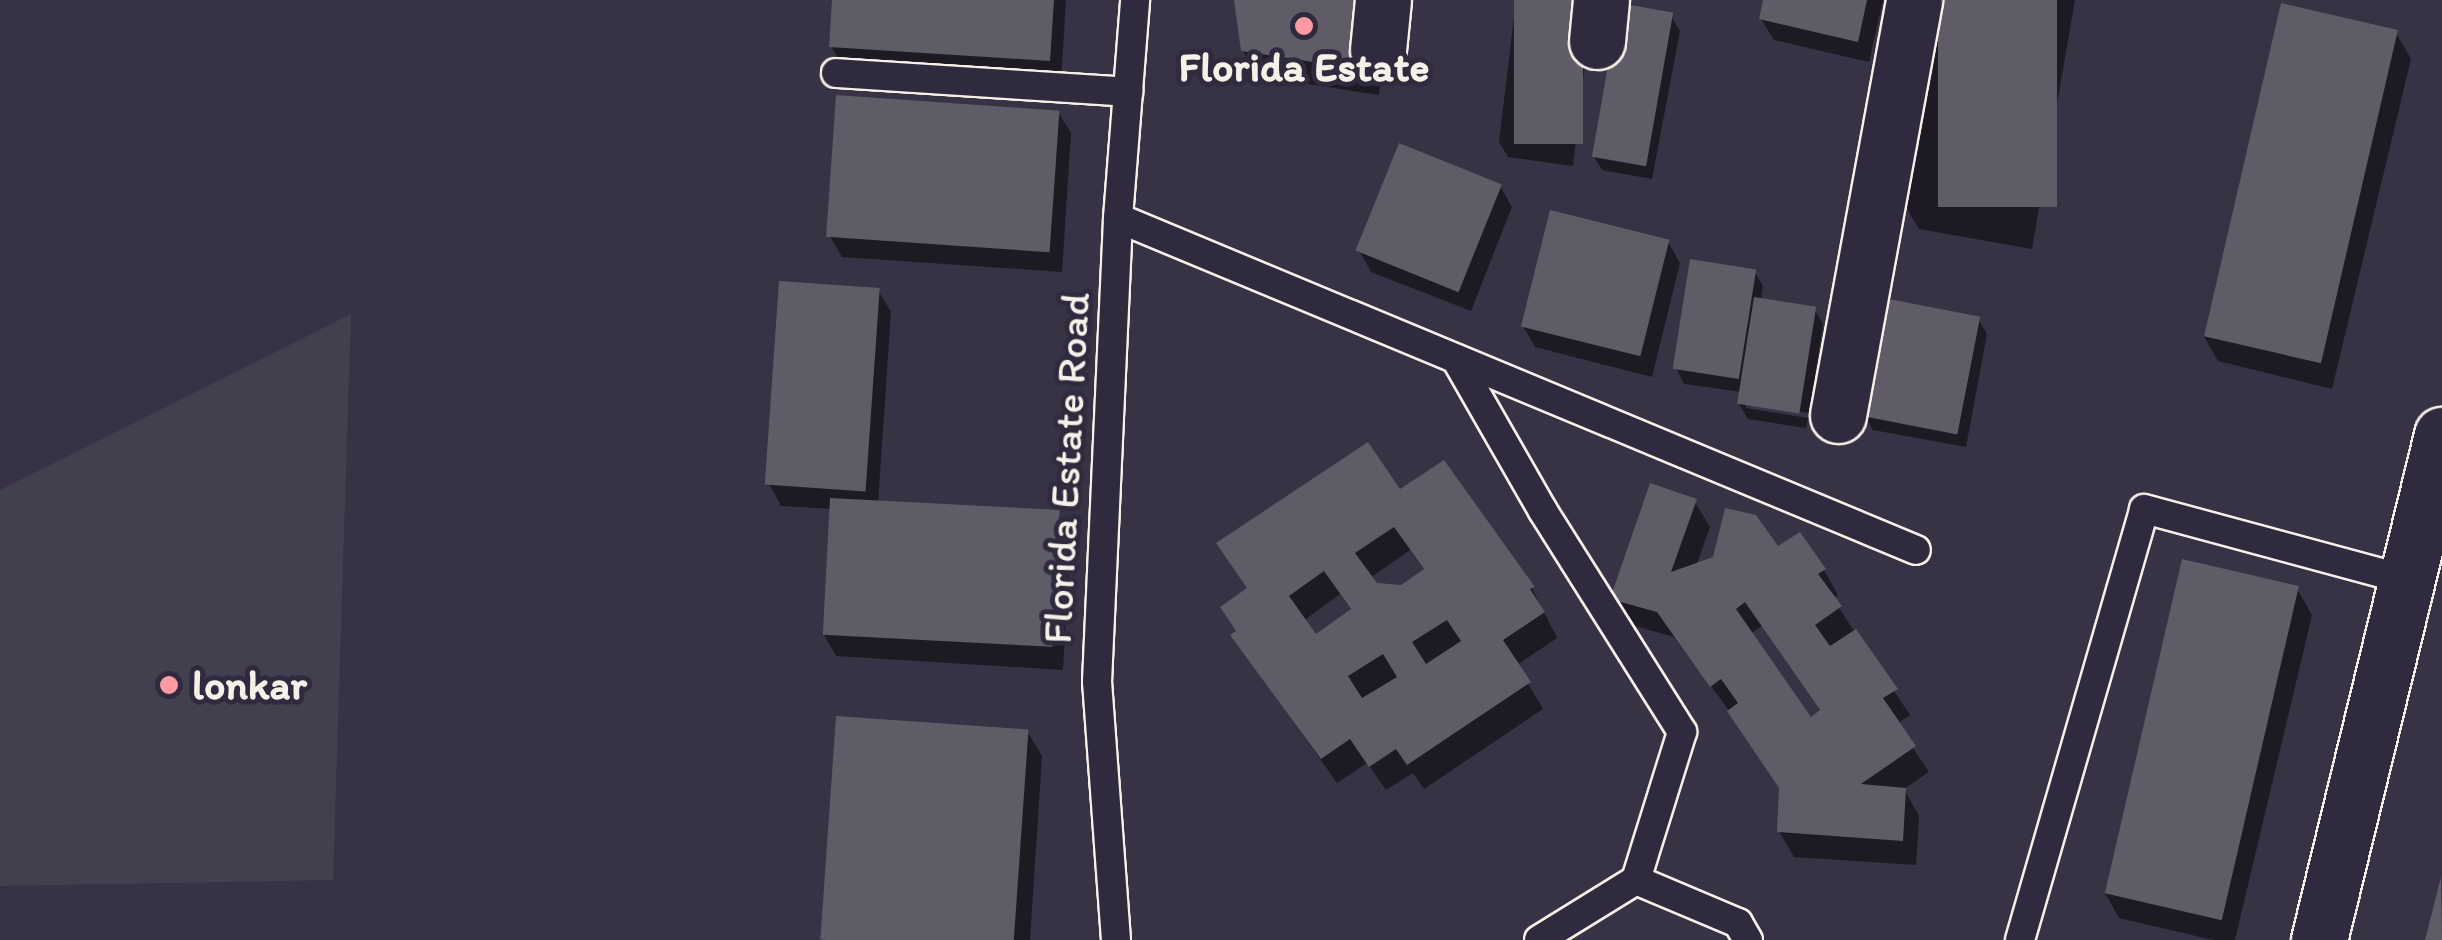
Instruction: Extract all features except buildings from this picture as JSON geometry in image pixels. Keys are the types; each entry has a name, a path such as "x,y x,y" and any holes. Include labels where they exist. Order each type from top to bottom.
{"street":[{"path":"1838,415 1914,0"},
{"path":"2319,940 2442,435"}],"lane":[{"name":"Florida Estate Road","path":"1116,940 1097,682 1118,218 1135,0"},
{"path":"836,73 1128,92"},
{"path":"1118,218 1916,550"},
{"path":"1456,359 1543,511 1682,732 1636,880 1540,940"},
{"path":"2020,940 2144,509 2404,579"},
{"path":"1636,880 1738,923 1748,940"}],"shaded area":[{"name":"lonkar","path":"351,314 333,880 0,886 0,490"}],"place":[{"name":"Florida Estate","path":"1304,26"},
{"name":"lonkar","path":"169,685"}]}
